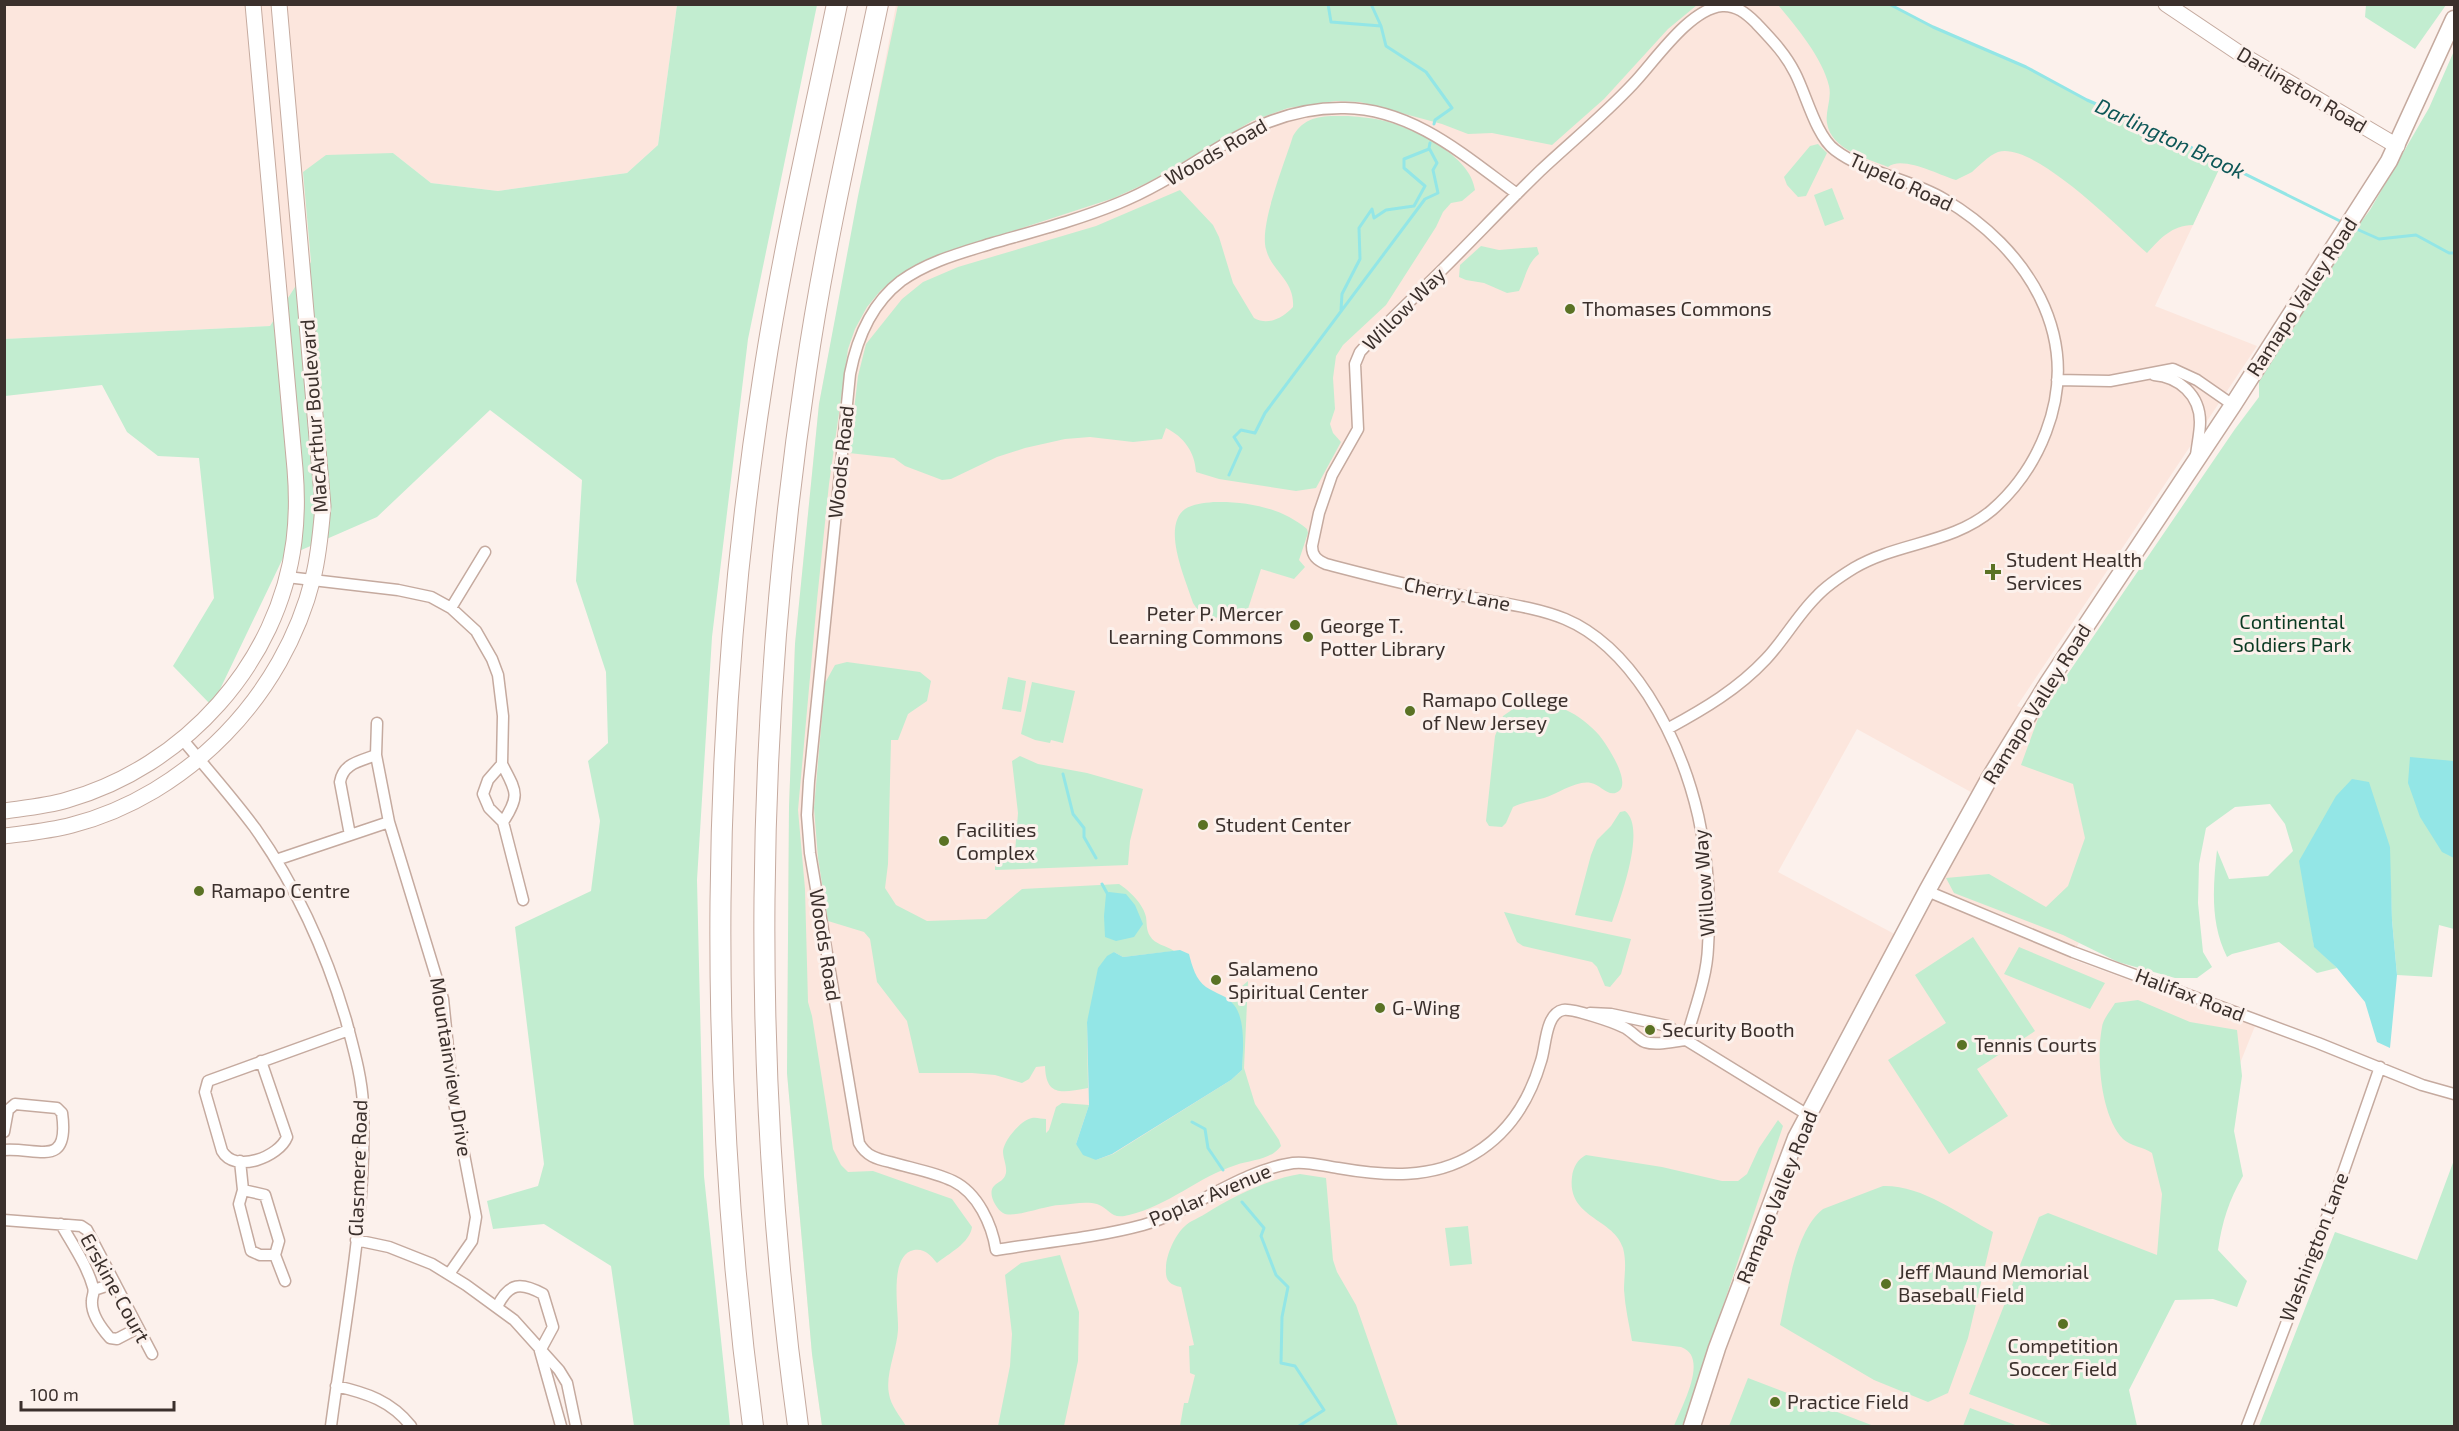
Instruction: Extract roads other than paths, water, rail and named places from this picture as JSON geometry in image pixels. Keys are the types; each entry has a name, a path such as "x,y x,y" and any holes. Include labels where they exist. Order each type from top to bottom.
{"highway":[{"path":"753,1426 734,1250 723,1064 721,902 727,727 740,565 763,379 837,4"},
{"path":"798,1426 778,1246 768,1074 766,904 773,673 785,534 808,359 829,242 878,4"}],"main road":[{"name":"MacArthur Boulevard","path":"4,810 66,801 99,790 130,775 183,740 218,705 244,670 263,639 287,577 294,543 297,506 296,478 253,4"},
{"name":"MacArthur Boulevard","path":"4,836 72,825 108,813 142,797 199,759 244,714 286,651 301,616 313,579 321,525 321,477 279,4"},
{"name":"Darlington Road","path":"2166,4 2207,32 2397,146"},
{"name":"Ramapo Valley Road","path":"1692,1426 1721,1337 1789,1155 1927,891 1989,779 2048,683 2196,462 2397,146 2454,19"}],"street":[{"name":"Tupelo Road","path":"1517,194 1626,92 1693,19 1718,6 1739,9 1770,38 1786,57 1823,136 1833,149 1849,159 1941,196 1979,222 2013,254 2031,279 2050,322 2057,352 2057,380 2050,421 2031,463 2012,490 1992,510 1970,525 1952,534 1863,564 1838,579 1816,597 1769,656 1748,677 1731,691 1669,728"},
{"name":"Woods Road","path":"996,1250 993,1233 981,1208 954,1181 872,1157 859,1143 810,853 807,815 809,781 824,618 850,374 858,340 874,309 899,283 932,263 1121,203 1167,180 1246,131 1295,112 1349,108 1368,110 1404,120 1436,136 1517,194"},
{"name":"Willow Way","path":"1347,448 1358,429 1355,364 1360,352 1517,194"},
{"path":"2057,380 2110,381 2173,369 2185,373 2233,405"},
{"path":"2145,374 2167,376 2179,381 2195,400 2200,421 2196,462"},
{"name":"Cherry Lane","path":"1347,448 1332,475 1319,513 1312,546 1316,559 1326,564 1394,582 1525,608 1565,619 1591,633 1624,662 1669,728"},
{"path":"451,608 485,552"},
{"path":"287,577 409,592 431,597 451,608 476,632 492,659 498,675 503,716 502,764 516,790 513,807 503,822"},
{"name":"Mountainview Drive","path":"377,723 376,755 389,822 442,999 453,1096 475,1207 476,1229 472,1241 449,1274"},
{"name":"Willow Way","path":"1669,728 1697,808 1704,840 1709,889 1707,962 1686,1040"},
{"name":"Glasmere Road","path":"183,740 248,820 276,860 318,940 349,1030 363,1103 360,1198 331,1426"},
{"path":"350,835 340,782 341,775 350,765 376,755"},
{"path":"502,764 488,780 483,794 489,808 503,822 523,900"},
{"path":"276,860 389,822"},
{"name":"Halifax Road","path":"1927,891 2073,952 2380,1067 2422,1085 2454,1094"},
{"name":"Poplar Avenue","path":"996,1250 1143,1225 1167,1216 1251,1175 1281,1165 1300,1162 1378,1175 1401,1175 1450,1166 1474,1155 1499,1135 1517,1115 1532,1090 1553,1016 1566,1009 1585,1014 1611,1014 1668,1026 1686,1040 1808,1115"},
{"path":"1585,1014 1623,1026 1644,1042 1686,1040"},
{"path":"261,1061 287,1137 279,1149 257,1159 240,1161 228,1159 222,1151 204,1086 208,1081 261,1061 349,1030"},
{"name":"Washington Lane","path":"2247,1426 2335,1196 2380,1067"},
{"path":"4,1132 8,1110 15,1104 57,1108 62,1113 62,1139 52,1152 43,1154 4,1150"},
{"path":"240,1161 243,1190 239,1204 251,1251 260,1255 274,1255"},
{"path":"243,1190 265,1195 279,1241 274,1255 285,1281"},
{"name":"Erskine Court","path":"4,1220 81,1226 87,1230 152,1354"},
{"path":"61,1224 88,1273 94,1290 92,1301 94,1311 110,1338 117,1339 138,1328"},
{"path":"356,1240 413,1255 449,1274 497,1306 513,1320 540,1352 552,1361 567,1383 576,1426"},
{"path":"94,1290 116,1283"},
{"path":"497,1306 503,1294 513,1287 528,1286 543,1294 553,1327 540,1352 561,1426"},
{"path":"336,1386 379,1398 392,1406 411,1426"}],"water":[{"path":"2410,757 2454,761 2454,858 2442,852 2420,817 2408,783"},
{"path":"2352,779 2369,782 2390,847 2392,920 2397,975 2390,1048 2377,1042 2365,1002 2337,968 2314,947 2299,861 2336,796"},
{"path":"1109,892 1126,894 1135,905 1143,924 1134,937 1116,941 1105,937 1104,916 1106,894"},
{"path":"1180,950 1189,954 1200,981 1228,999 1238,1011 1243,1036 1242,1070 1231,1080 1112,1154 1096,1160 1083,1155 1076,1144 1089,1105 1087,1022 1098,968 1107,956 1114,952 1123,957"}],"waterway":[{"path":"1328,4 1331,22 1381,26"},
{"path":"1371,4 1381,26 1386,46 1426,72 1452,108 1435,120 1434,124"},
{"name":"Darlington Brook","path":"1889,4 1933,27 2026,67 2087,100 2154,129 2344,223"},
{"path":"1229,475 1241,448 1234,437 1241,430 1255,433 1265,413 1425,199 1438,193 1433,170 1437,163 1429,148 1430,143"},
{"path":"1341,310 1342,294 1360,259 1359,228 1372,209 1374,218 1386,210 1414,206 1425,186 1404,168 1404,159 1429,149"},
{"name":"Darlington Brook","path":"2352,227 2379,239 2416,235 2449,253 2454,253"},
{"path":"1063,774 1073,814 1084,828 1084,837 1096,858"},
{"path":"1102,884 1107,893"},
{"path":"1192,1122 1205,1129 1208,1148 1223,1170"},
{"path":"1242,1202 1264,1228 1261,1236 1276,1275 1288,1287 1282,1317 1281,1363 1295,1366 1324,1410 1299,1426"}],"place":[{"name":"Thomases Commons","path":"1570,309"},
{"name":"Student Health Services","path":"1993,572"},
{"name":"Peter P. Mercer Learning Commons","path":"1295,625"},
{"name":"George T. Potter Library","path":"1308,637"},
{"name":"Ramapo College of New Jersey","path":"1410,711"},
{"name":"Student Center","path":"1203,825"},
{"name":"Facilities Complex","path":"944,841"},
{"name":"Ramapo Centre","path":"199,891"},
{"name":"Salameno Spiritual Center","path":"1216,980"},
{"name":"G-Wing","path":"1380,1008"},
{"name":"Security Booth","path":"1650,1030"},
{"name":"Tennis Courts","path":"1962,1045"},
{"name":"Jeff Maund Memorial Baseball Field","path":"1886,1284"},
{"name":"Competition Soccer Field","path":"2063,1324"},
{"name":"Practice Field","path":"1775,1402"}],"park label":[{"name":"Continental Soldiers Park","path":"2292,634"}]}
